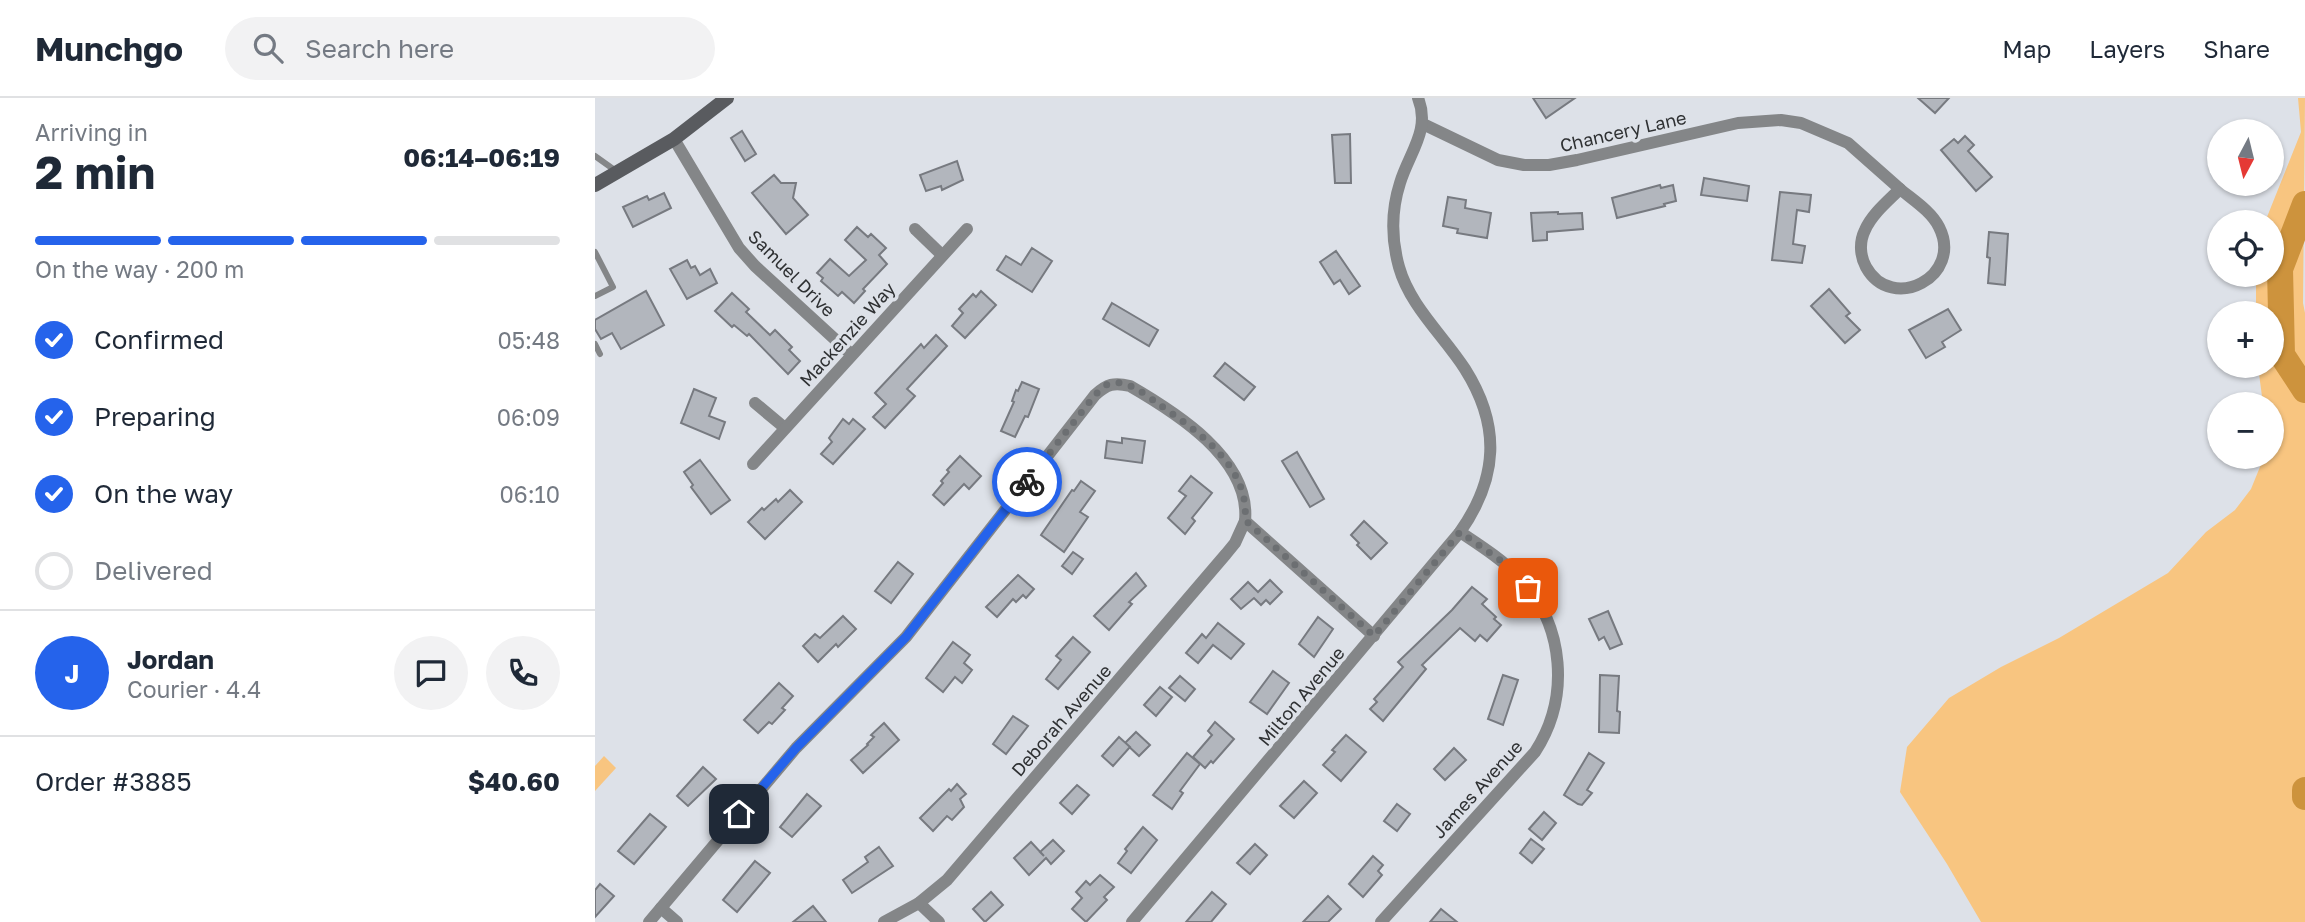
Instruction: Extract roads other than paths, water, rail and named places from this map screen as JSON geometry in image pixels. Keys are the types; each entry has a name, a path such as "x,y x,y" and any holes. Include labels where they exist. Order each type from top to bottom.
{"street":[{"path":"595,185 674,139 727,98"},
{"path":"1418,98 1423,112 1423,124"},
{"name":"Chancery Lane","path":"1423,124 1498,160 1524,165 1549,165 1577,160 1738,123 1762,120 1791,121 1822,130 1848,143 1930,215 1943,236 1944,250 1938,268 1928,280 1913,287 1897,288 1877,281 1863,262 1861,243 1870,221 1900,189"},
{"name":"Milton Avenue","path":"1132,922 1460,532 1482,493 1490,467 1492,446 1489,425 1465,369 1427,320 1405,282 1399,269 1393,241 1392,223 1400,182 1423,124"},
{"name":"Samuel Drive","path":"674,139 739,248 755,267 851,354"},
{"path":"915,229 942,255"},
{"name":"Mackenzie Way","path":"753,464 967,229"},
{"path":"649,922 761,787 906,637 1095,395 1106,385 1114,383 1129,386 1142,393 1209,441 1223,456 1238,484 1245,503 1245,520 1374,636"},
{"path":"755,403 785,428"},
{"name":"Deborah Avenue","path":"884,922 919,904 947,880 1226,554 1245,520"},
{"name":"James Avenue","path":"1381,922 1535,752 1548,730 1556,702 1559,675 1556,650 1548,623 1537,600 1507,565 1460,532"},
{"path":"919,904 939,922"},
{"path":"661,908 677,922"}],"lane":[{"path":"595,156 618,173"},
{"path":"595,252 613,287 595,296"},
{"path":"595,344 600,354"}],"waterway":[{"path":"2305,204 2280,269 2282,355 2305,390"},
{"path":"2305,790 2305,797"}]}
